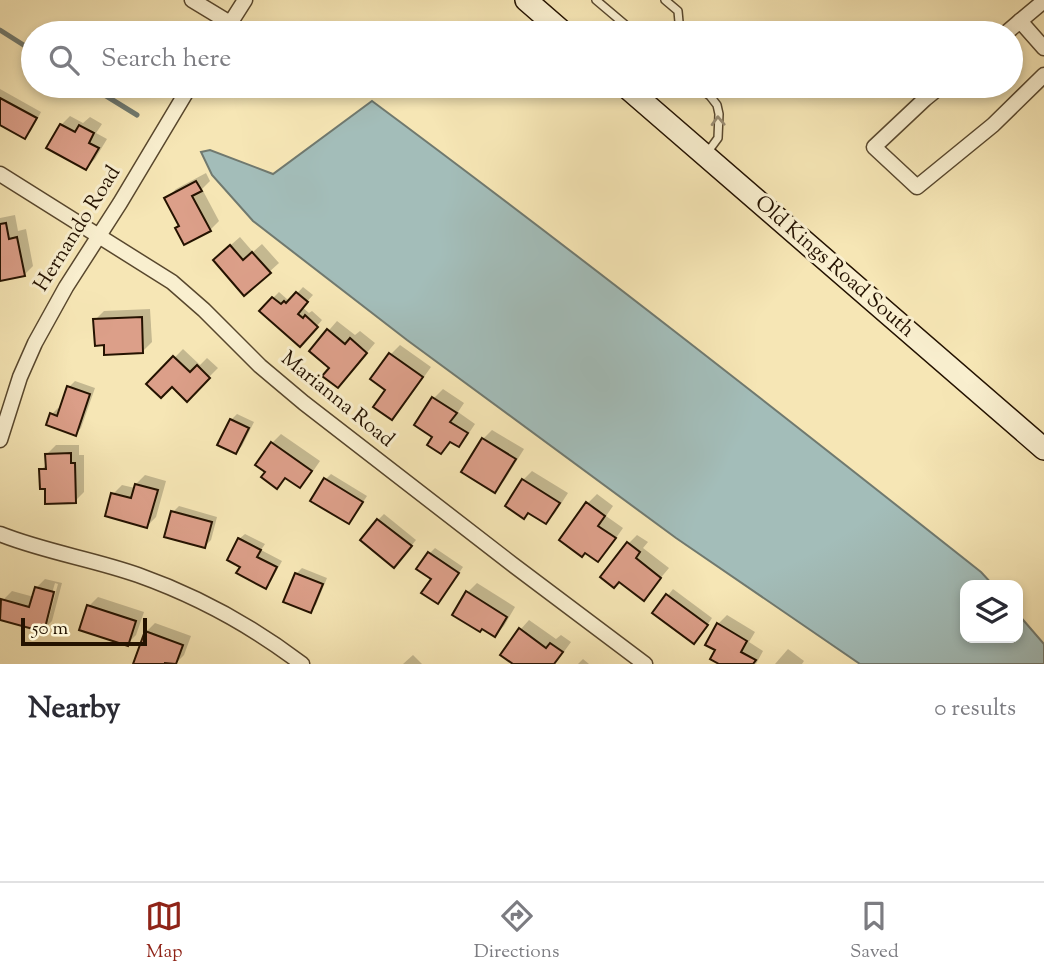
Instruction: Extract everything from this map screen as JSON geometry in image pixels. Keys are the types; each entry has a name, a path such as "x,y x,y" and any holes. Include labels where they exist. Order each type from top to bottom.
{"street":[{"path":"192,0 218,21"},
{"path":"232,21 245,0"},
{"path":"526,0 550,21"},
{"path":"1020,21 1044,1"},
{"path":"1023,24 1044,48"},
{"path":"1023,96 1044,75"},
{"name":"Hernando Road","path":"0,440 20,377 35,343 66,287 183,98"},
{"name":"Old Kings Road South","path":"639,98 1044,449"},
{"path":"928,98 874,147 917,187 993,125 1021,98"},
{"name":"Marianna Road","path":"0,174 172,282 260,366 304,403 645,664"},
{"path":"0,534 27,545 136,574 184,592 280,647 302,664"}],"lane":[{"path":"596,0 621,21"},
{"path":"665,0 678,11 679,21"},
{"path":"705,156 718,138 719,114 712,98"}],"water":[{"path":"372,101 602,275 981,572 988,580 960,580 960,643 1023,643 1023,620 1044,644 1044,664 860,664 676,538 407,340 253,221 212,175 201,152 210,150 273,174"}],"building":[{"path":"0,98 37,118 25,139 0,125"},
{"path":"60,124 75,132 79,125 94,133 89,143 99,148 86,170 46,148"},
{"path":"196,181 202,191 192,196 211,231 184,245 175,228 179,226 164,198"},
{"path":"6,223 9,239 17,237 25,276 0,281 0,224"},
{"path":"230,245 243,260 252,252 271,273 244,296 213,260"},
{"path":"296,292 308,302 298,314 303,318 305,315 318,327 300,347 259,311 272,297 281,304 284,301 286,303"},
{"path":"142,317 143,353 104,355 104,345 95,346 93,319"},
{"path":"327,329 345,344 350,338 367,353 338,388 322,376 329,368 309,351"},
{"path":"389,353 423,377 392,420 373,407 385,390 370,379"},
{"path":"173,356 190,372 197,365 210,378 187,402 172,387 161,398 146,384"},
{"path":"67,386 90,394 76,436 46,425 50,413 57,416"},
{"path":"432,397 457,413 450,422 468,433 459,447 450,442 441,454 427,445 432,437 414,425"},
{"path":"230,419 249,428 236,454 217,445"},
{"path":"482,438 516,459 495,493 461,472"},
{"path":"271,442 312,471 300,488 285,478 277,489 261,477 265,472 255,465"},
{"path":"71,453 71,463 75,463 76,503 45,504 45,489 40,489 39,469 46,469 45,454"},
{"path":"324,478 363,502 349,524 310,501"},
{"path":"522,479 560,503 546,524 528,513 524,519 505,506"},
{"path":"135,484 158,490 147,528 105,516 111,493 131,498"},
{"path":"586,502 605,516 598,526 616,538 598,562 585,553 582,557 559,540"},
{"path":"171,511 212,522 205,548 164,537"},
{"path":"377,519 412,546 394,568 360,540"},
{"path":"238,538 261,550 257,557 277,567 266,589 236,573 240,567 227,560"},
{"path":"627,542 640,552 636,558 661,578 644,601 619,582 614,588 600,577"},
{"path":"428,552 459,573 438,604 421,593 431,579 416,569"},
{"path":"295,573 323,584 311,613 283,602"},
{"path":"35,587 54,592 44,632 0,620 1,599 29,607"},
{"path":"466,591 507,617 495,637 482,629 480,632 452,615"},
{"path":"666,594 708,625 694,644 652,613"},
{"path":"87,605 136,621 128,646 79,630"},
{"path":"717,623 747,641 741,652 756,660 753,664 719,664 710,659 715,650 705,645"},
{"path":"519,628 546,648 550,643 563,652 554,664 513,664 500,655"},
{"path":"145,631 183,645 176,664 133,664"}],"waterway":[{"path":"0,30 21,43"},
{"path":"109,98 137,115"}]}
